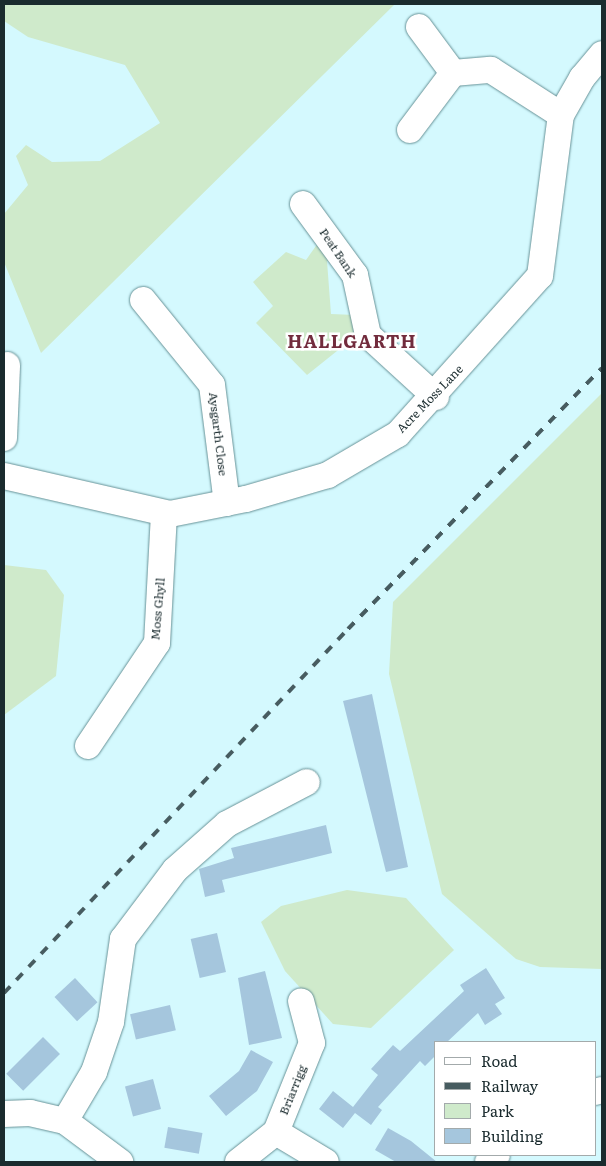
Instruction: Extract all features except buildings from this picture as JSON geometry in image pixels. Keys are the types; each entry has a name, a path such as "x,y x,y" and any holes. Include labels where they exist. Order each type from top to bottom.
{"street":[{"path":"419,27 454,73"},
{"name":"Acre Moss Lane","path":"4,476 164,512 227,503 328,475 398,434 436,396 540,276 561,115 582,78 602,54"},
{"path":"410,130 454,73 491,70 561,115"},
{"name":"Peat Bank","path":"303,204 355,275 368,335 436,396"},
{"name":"Aysgarth Close","path":"143,300 212,385 227,503"},
{"path":"4,438 7,365"},
{"name":"Moss Ghyll","path":"88,746 157,643 164,512"},
{"path":"65,1121 94,1072 111,1022 123,939 175,870 226,824 307,782"},
{"name":"Briarrigg","path":"238,1162 276,1132 312,1043 301,1001"},
{"path":"4,1114 30,1113 65,1121 120,1162"},
{"path":"276,1132 326,1162"}],"green space":[{"path":"4,4 395,4 41,353 4,262 4,214 28,185 16,156 26,145 52,162 100,161 160,123 125,65 28,37 4,21"},
{"path":"318,243 339,260 327,261 331,314 355,315 362,331 307,375 256,323 273,306 253,282 286,252 306,260"},
{"path":"602,393 602,969 540,967 516,959 442,894 389,674 393,602"},
{"path":"4,565 46,570 64,595 56,676 4,715"},
{"path":"347,890 406,898 454,950 371,1028 333,1024 285,971 261,922 281,906"}],"railway":[{"path":"4,993 348,629 602,368"}],"district":[{"name":"HALLGARTH","path":"352,341"}]}
